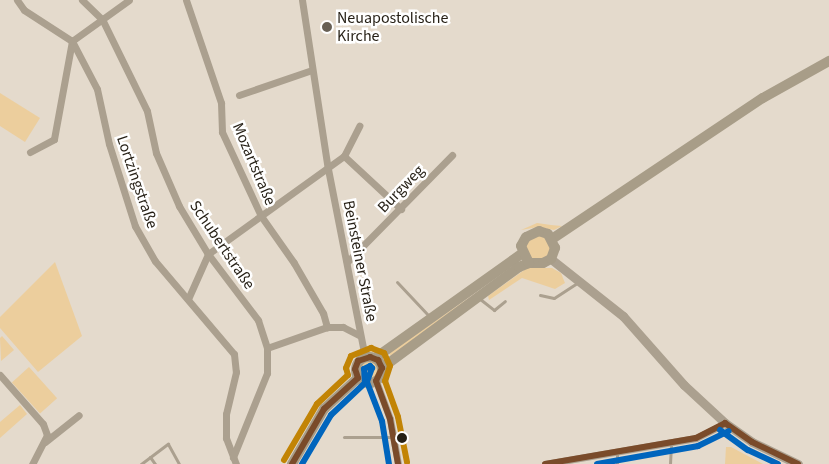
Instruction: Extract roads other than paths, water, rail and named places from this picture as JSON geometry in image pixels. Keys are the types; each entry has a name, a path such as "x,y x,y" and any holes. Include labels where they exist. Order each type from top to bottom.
{"main road":[{"path":"552,239 763,98 829,61"},
{"path":"358,378 368,383 376,381 382,368 477,297 529,263 543,264 551,259 555,248 552,239 543,232 529,234 523,241 522,253 529,263"},
{"path":"358,378 356,365 432,319 522,253"},
{"path":"370,358 382,368"},
{"path":"292,464 324,409 358,378"}],"street":[{"name":"Lortzingstraße","path":"17,0 24,10 72,41 97,89 109,144 135,226 155,261 234,354 236,372 226,414 226,438 234,460"},
{"name":"Schubertstraße","path":"82,0 102,19 147,111 156,153 179,206 208,254 258,320 267,348 267,373 234,460"},
{"path":"30,152 54,139 72,41 129,0"},
{"name":"Mozartstraße","path":"186,0 221,103 222,132 261,216 294,262 323,313 327,327"},
{"name":"Beinsteiner Straße","path":"302,0 328,169 360,334 370,358"},
{"path":"239,94 312,70"},
{"path":"188,299 208,254 344,156 359,126"},
{"name":"Burgweg","path":"347,262 452,155"},
{"path":"344,156 401,209"},
{"path":"551,259 623,316 684,385 725,423 752,442 798,464"},
{"path":"267,348 327,327 344,327 360,334"},
{"path":"0,375 43,424 47,435 32,464"},
{"path":"376,381 394,437 398,464"},
{"path":"45,442 79,415"},
{"path":"546,464 696,438 725,423"}],"lane":[{"path":"540,295 554,298 580,281"},
{"path":"397,282 432,319"},
{"path":"477,297 494,310 505,301"},
{"path":"344,437 394,437"},
{"path":"670,464 671,443"},
{"path":"141,464 168,444 179,464"},
{"path":"617,453 617,464"},
{"path":"150,457 155,464"}],"place":[{"name":"Neuapostolische Kirche","path":"327,27"}]}
